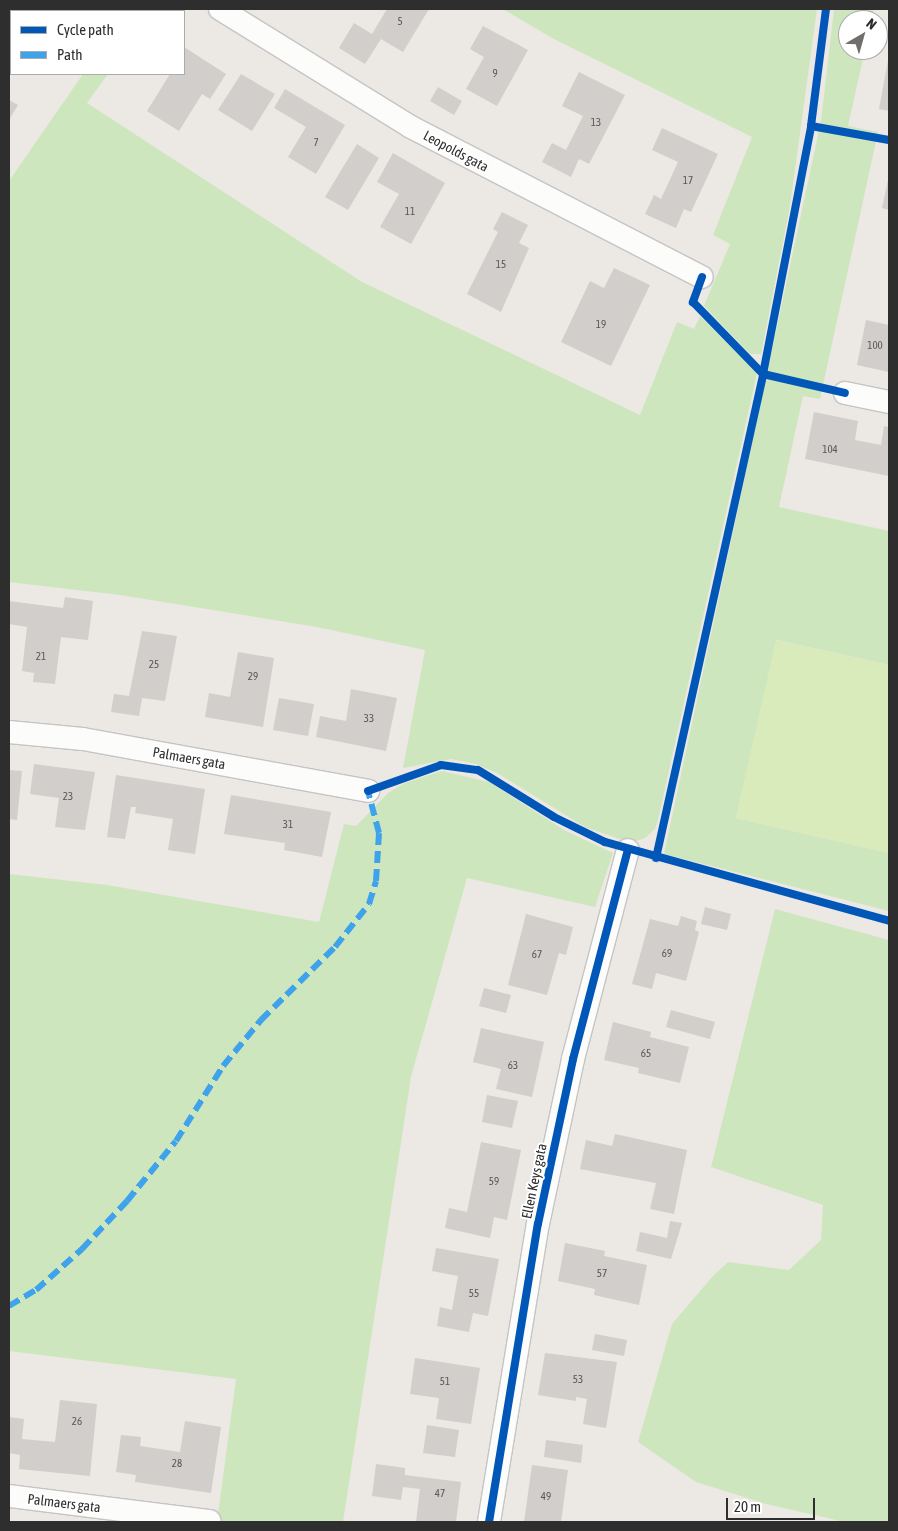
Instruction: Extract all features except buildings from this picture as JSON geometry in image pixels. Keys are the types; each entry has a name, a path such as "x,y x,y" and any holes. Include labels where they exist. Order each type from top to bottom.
{"street":[{"name":"Leopolds gata","path":"220,9 411,127 702,276"},
{"path":"845,393 889,402"},
{"name":"Palmaers gata","path":"9,732 83,739 368,791"},
{"name":"Ellen Keys gata","path":"489,1522 538,1224 574,1059 628,850"},
{"name":"Palmaers gata","path":"9,1496 209,1521"}],"green space":[{"path":"503,9 817,9 790,206 761,354 750,354 704,306 730,244 713,235 752,137 552,38"},
{"path":"834,9 874,9 838,10 838,60 863,60 848,126 878,132 820,399 803,396 779,507 889,531 889,665 777,640 736,818 889,853 889,911 664,854 821,121"},
{"path":"82,75 107,75 87,103 362,282 640,415 677,322 694,329 700,316 757,373 655,829 645,838 631,843 585,827 497,773 476,764 451,759 403,768 425,650 317,627 120,595 9,582 9,181"},
{"path":"776,640 889,665 889,853 736,818"},
{"path":"442,771 489,782 564,830 613,853 595,907 467,878 411,1077 343,1522 217,1522 236,1379 9,1351 9,874 107,885 319,922 344,824 356,826 388,793 405,783"},
{"path":"775,909 889,940 889,1522 845,1522 766,1504 696,1482 638,1442 672,1324 712,1277 728,1262 789,1270 821,1240 823,1205 711,1167"}],"marked path":[{"path":"9,1306 36,1290 82,1249 127,1201 176,1141 223,1066 261,1020 335,947 369,904 376,881 379,833 368,791 372,790"}],"cycle path":[{"path":"656,858 763,374 811,126 826,9"},
{"path":"811,126 889,140"},
{"path":"702,277 693,302 763,374 845,393"},
{"path":"368,791 441,765 478,770 554,817 605,842 889,921"},
{"path":"489,1522 538,1224 573,1059 628,850"}]}
